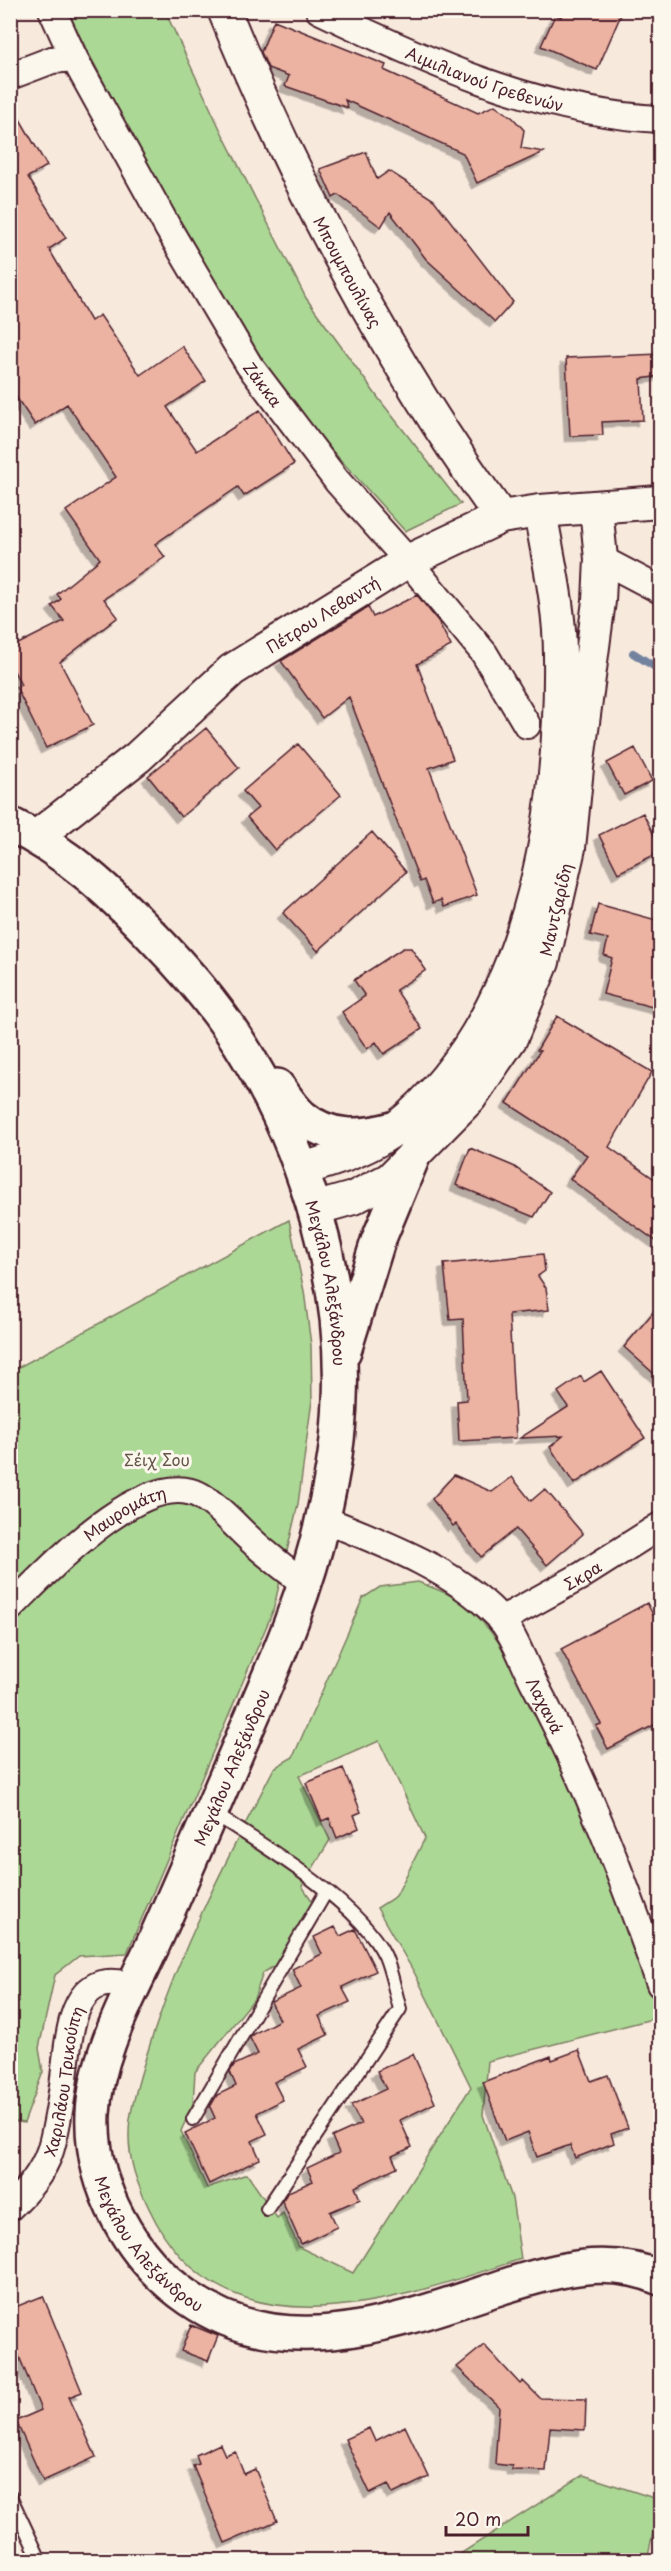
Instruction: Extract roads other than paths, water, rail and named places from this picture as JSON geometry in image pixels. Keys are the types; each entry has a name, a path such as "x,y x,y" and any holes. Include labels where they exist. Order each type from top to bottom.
{"main road":[{"name":"Μεγάλου Αλεξάνδρου","path":"23,831 81,867 195,982 231,1028 276,1109 301,1169 314,1209 332,1289 340,1365 339,1424 323,1519 305,1584 286,1639 111,2041 96,2093 93,2132 101,2179 122,2222 150,2264 187,2298 224,2319 271,2332 319,2335 347,2331 435,2308 540,2275 576,2267 625,2267 660,2278"},
{"path":"231,1028 300,1115 318,1127 336,1134 356,1137 396,1128"},
{"path":"340,1365 378,1241 414,1154"}],"street":[{"name":"Ζάκκα","path":"52,10 74,58 168,228 249,365 337,481 408,561 484,653 527,724"},
{"name":"Μπουμπουλίνας","path":"224,10 303,183 363,297 410,381 458,458 501,518"},
{"name":"Αιμιλιανού Γρεβενών","path":"319,10 408,52 488,84 600,112 660,119"},
{"path":"10,76 52,60 74,58"},
{"name":"Πέτρου Λεβαντή","path":"23,831 138,757 232,670 408,561 501,518 540,511 660,502"},
{"name":"Μαντζαρίδη","path":"314,1209 347,1200 390,1179 470,1098 511,1038 543,962 569,848 599,601 601,559 597,507"},
{"name":"Μαντζαρίδη","path":"301,1169 340,1157 379,1139 396,1128 451,1072 484,1020 513,955 532,901 547,842 554,779 560,653 553,580 540,511"},
{"path":"601,559 660,590"},
{"name":"Μαυρομάτη","path":"10,1608 106,1521 146,1497 172,1490 192,1492 209,1502 305,1584"},
{"name":"Λαχανά","path":"323,1519 366,1536 440,1573 476,1597 501,1620 550,1713 594,1807 660,1984"},
{"name":"Σκρα","path":"501,1620 590,1571 660,1526"},
{"name":"Χαριλάου Τρικούπη","path":"10,2207 34,2183 50,2151 62,2091 72,2021 78,2006 85,1994 96,1986 109,1982 122,1983 132,1989"}],"lane":[{"path":"211,1812 261,1844 354,1913 380,1949 392,1979 400,2009 267,2209"},
{"path":"194,2119 326,1892"},
{"path":"10,2496 40,2560"}],"waterway":[{"path":"633,653 660,670"}],"park label":[{"name":"Σέιχ Σου","path":"157,1459"}]}
